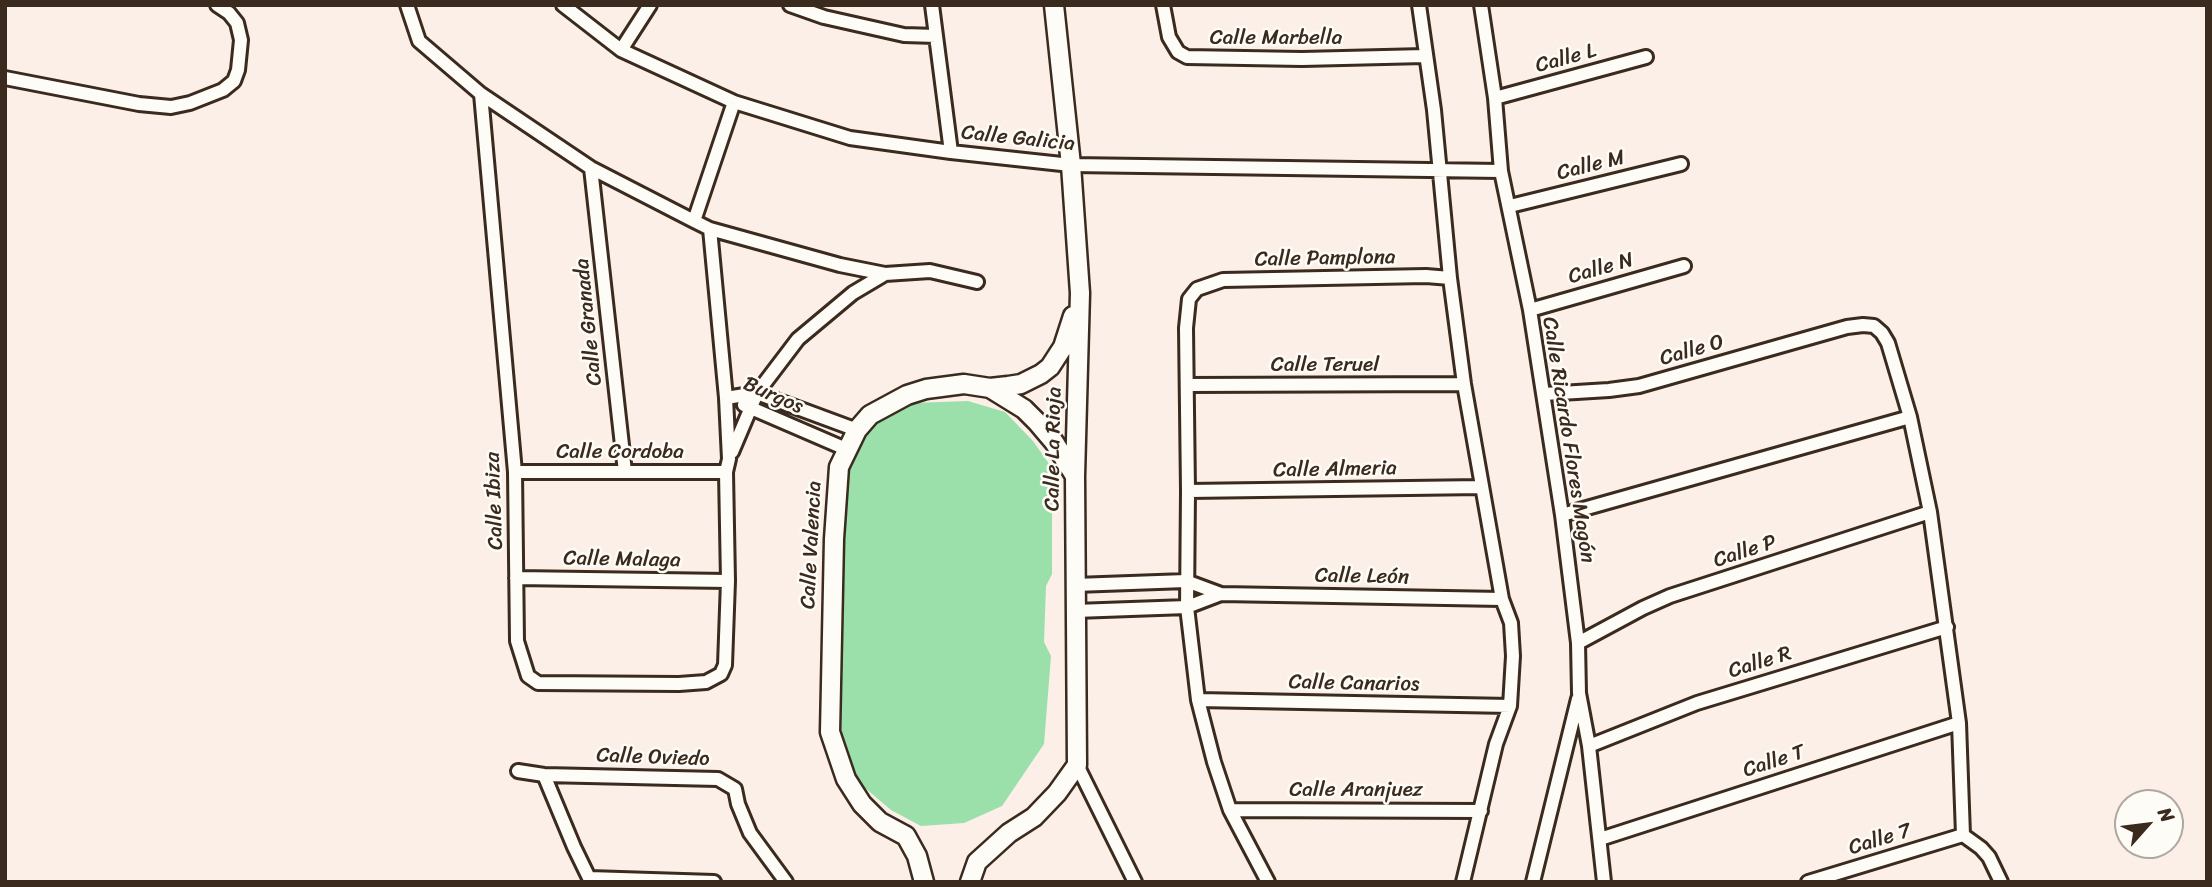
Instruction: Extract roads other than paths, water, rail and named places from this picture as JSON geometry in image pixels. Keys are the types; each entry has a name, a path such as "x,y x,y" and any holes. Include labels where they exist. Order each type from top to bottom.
{"street":[{"path":"5,78 107,99 170,107 190,103 223,90 234,81 238,70 241,40 237,23 229,13 216,5"},
{"path":"407,5 419,41 481,94 591,168 710,229 840,265 885,274 930,271 977,282"},
{"name":"Calle Galicia","path":"563,5 621,50 734,103 850,138 1072,165 1501,171"},
{"path":"621,50 650,5"},
{"path":"790,5 824,11 904,35 936,36"},
{"path":"932,5 951,152"},
{"name":"Calle La Rioja","path":"1054,5 1072,165 1080,293 1075,476 1077,765 1135,882"},
{"name":"Calle Marbella","path":"1163,5 1169,37 1178,52 1187,57 1302,59 1425,56"},
{"path":"1419,5 1464,384 1502,599 1511,623 1513,656 1510,706 1496,744 1463,882"},
{"name":"Calle Ricardo Flores Magón","path":"1481,5 1495,99 1501,171 1530,310 1562,515 1578,643 1579,693 1589,747 1604,882"},
{"name":"Calle L","path":"1495,99 1646,57"},
{"name":"Calle Ibiza","path":"481,94 514,472 517,641 528,676 538,682 706,682 721,674 725,665 728,582"},
{"path":"694,221 734,103"},
{"name":"Calle M","path":"1510,206 1681,164"},
{"name":"Calle Granada","path":"591,168 625,472"},
{"path":"710,229 729,459"},
{"name":"Calle N","path":"1530,310 1684,266"},
{"path":"728,582 726,472 757,393 799,339 853,293 885,274"},
{"name":"Calle Pamplona","path":"1268,882 1230,810 1198,700 1186,607 1189,299 1197,289 1223,280 1426,276 1450,278"},
{"name":"Calle Valencia","path":"924,882 917,856 906,836 880,822 857,796 838,760 830,732 839,467 857,430 870,415 916,392 964,384 989,388 1021,384 1041,374 1050,367 1063,347 1080,293"},
{"name":"Calle O","path":"1544,394 1639,386 1847,327 1863,325 1874,326 1888,343 1910,417"},
{"name":"Calle Teruel","path":"1187,386 1464,384"},
{"path":"989,388 1024,409 1037,422 1054,442 1075,476"},
{"name":"Burgos","path":"726,398 757,393 857,430"},
{"name":"Burgos","path":"726,398 846,449"},
{"path":"1562,515 1910,417 1930,512 1947,627 1959,723 1963,835 1989,857 2001,882"},
{"name":"Calle Cordoba","path":"514,472 726,472"},
{"name":"Calle Almeria","path":"1188,491 1482,487"},
{"name":"Calle P","path":"1578,643 1670,596 1930,512"},
{"name":"Calle Malaga","path":"516,578 728,582"},
{"name":"Calle León","path":"1075,584 1186,581 1221,594 1502,599"},
{"name":"Calle León","path":"1075,611 1186,607 1221,594"},
{"name":"Calle R","path":"1589,747 1697,703 1947,627"},
{"path":"1533,882 1579,693"},
{"name":"Calle Canarios","path":"1198,700 1510,706"},
{"name":"Calle T","path":"1600,839 1959,723"},
{"path":"970,882 977,862 1009,833 1034,817 1057,793 1077,765"},
{"name":"Calle Oviedo","path":"518,771 544,775 718,779 735,789 750,833 786,882"},
{"path":"544,775 590,880 714,882"},
{"name":"Calle Aranjuez","path":"1230,810 1481,811"},
{"name":"Calle 7","path":"1808,882 1963,835"}]}
